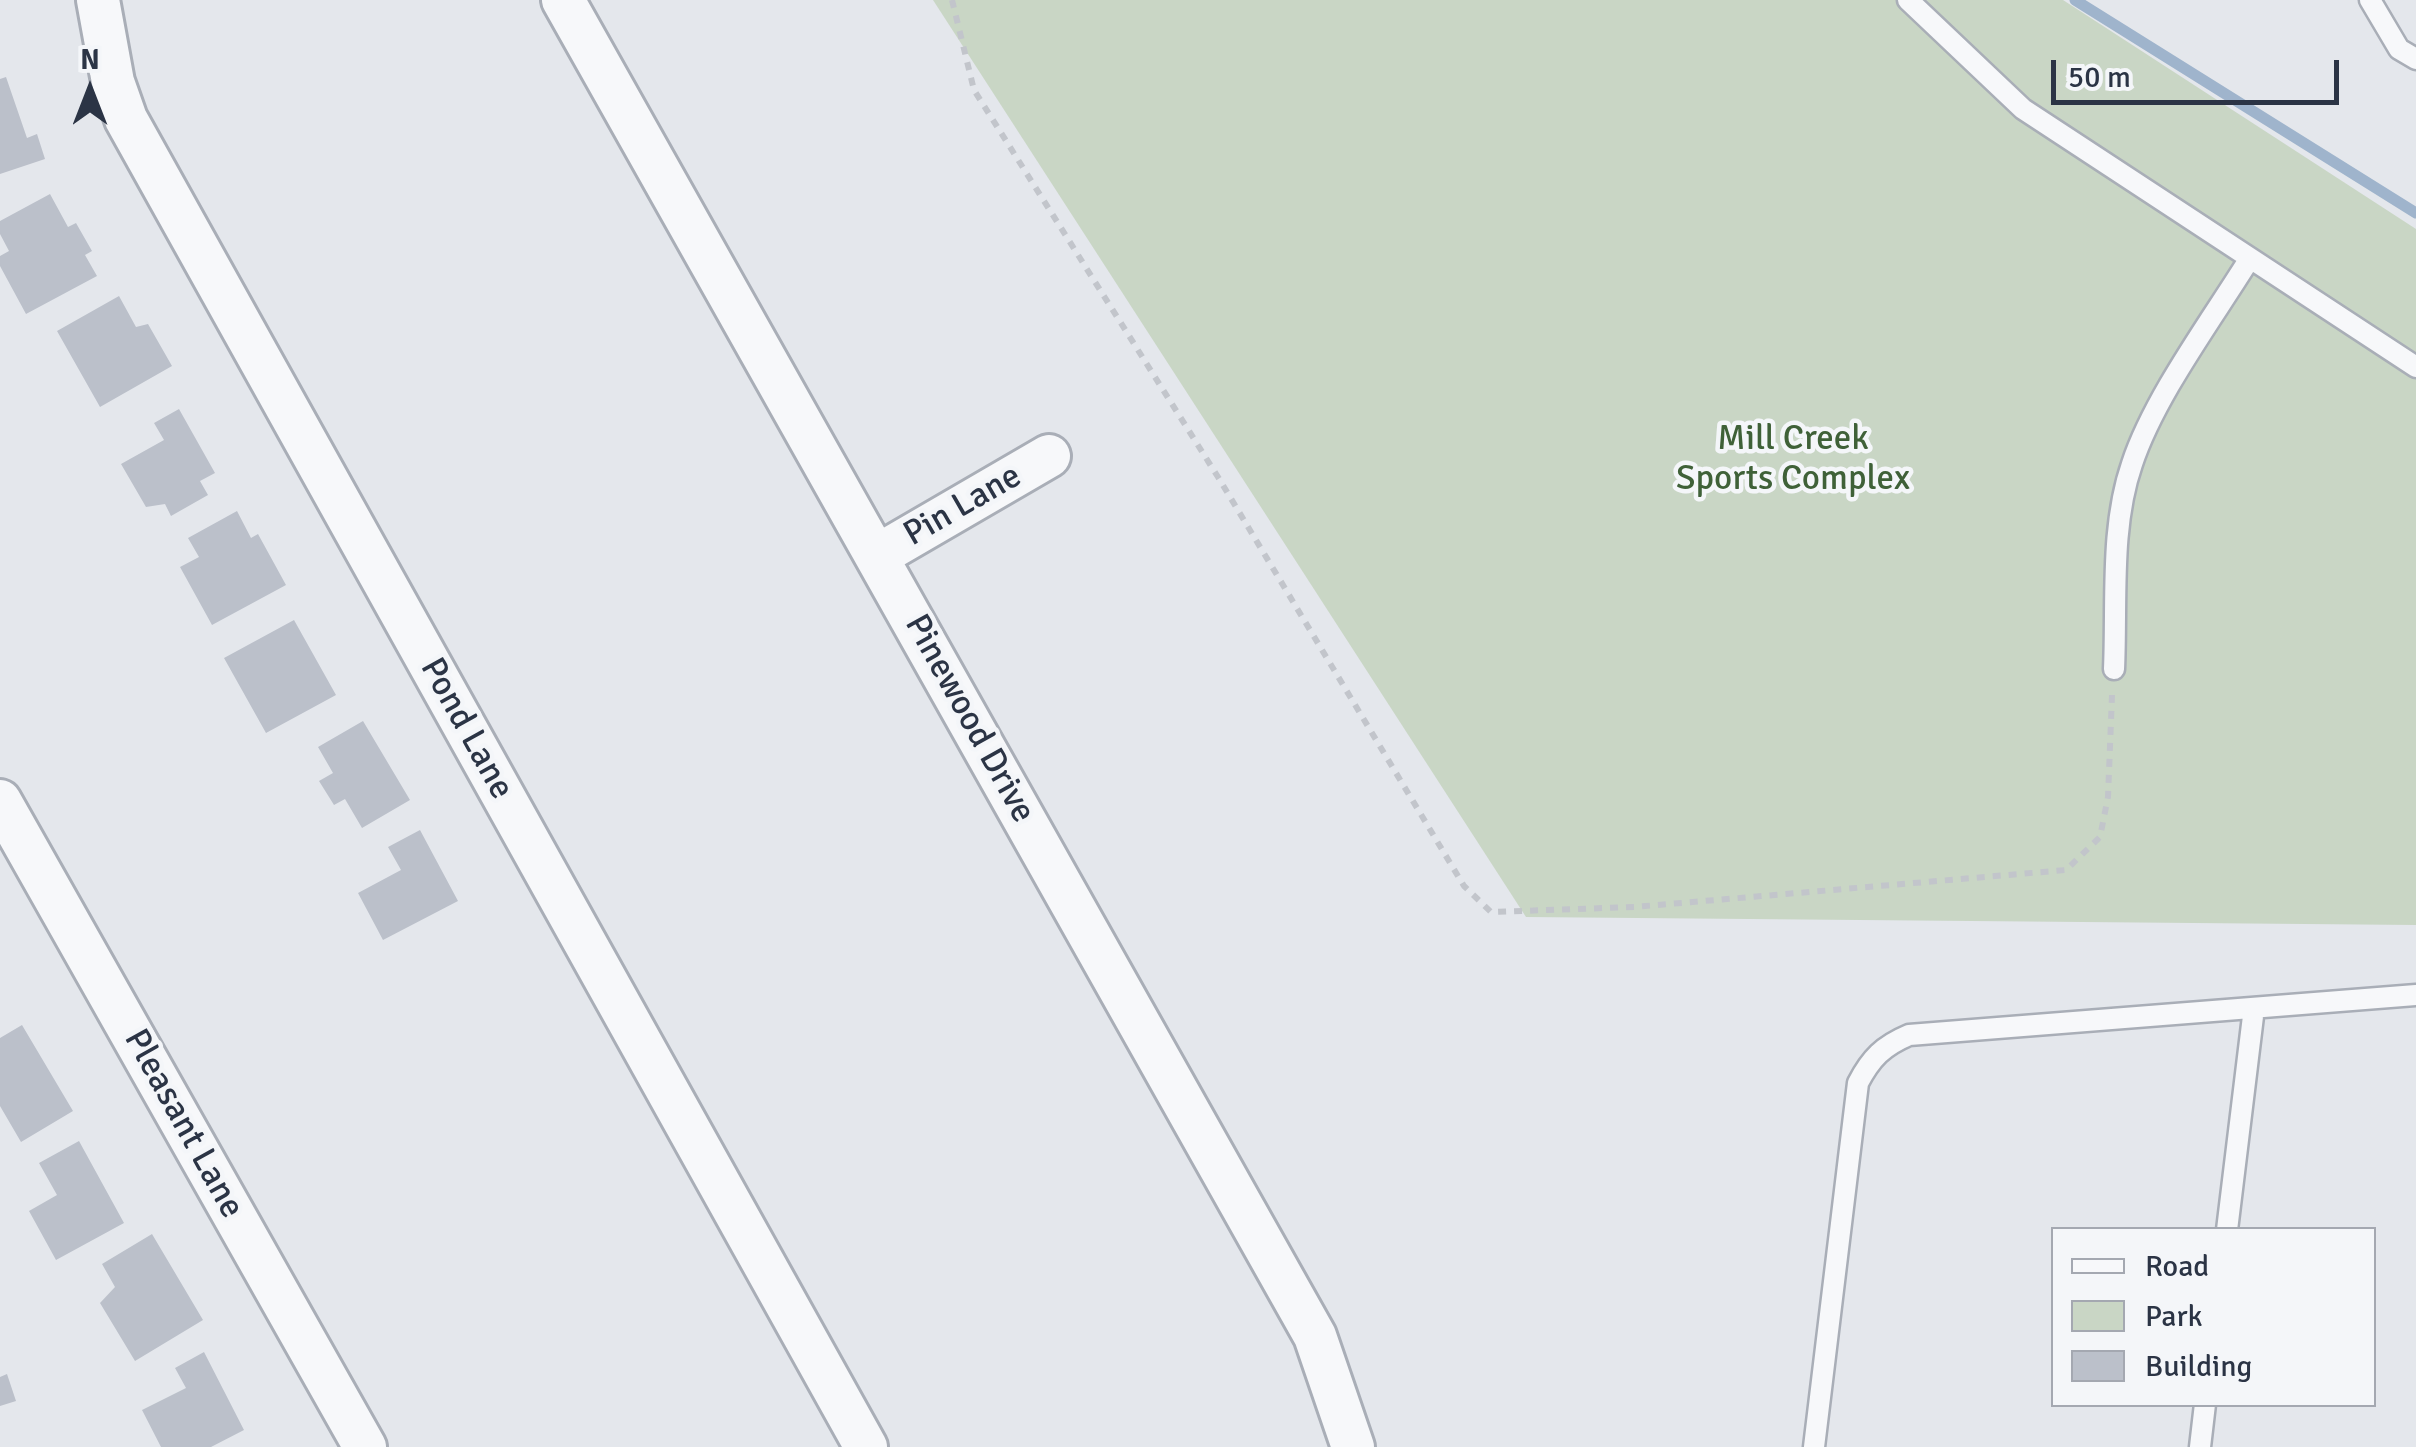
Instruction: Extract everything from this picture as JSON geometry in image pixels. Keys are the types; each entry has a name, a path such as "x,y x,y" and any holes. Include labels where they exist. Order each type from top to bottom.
{"street":[{"name":"Pond Lane","path":"98,0 113,82 126,119 866,1447"},
{"name":"Pinewood Drive","path":"563,0 1315,1336 1354,1447"},
{"name":"Pin Lane","path":"877,556 1048,456"},
{"name":"Pleasant Lane","path":"0,802 365,1447"}],"lane":[{"path":"1908,0 2024,109 2416,367"},
{"path":"2370,0 2399,49 2416,59"},
{"path":"2114,669 2120,522 2132,463 2182,368 2250,258"},
{"path":"1814,1447 1858,1083 1869,1061 1887,1045 1909,1035 2416,995"},
{"path":"2226,1227 2254,1008"},
{"path":"2200,1447 2205,1407"}],"path":[{"path":"952,0 974,90 1218,477 1464,886 1491,912 1634,908 2066,870 2100,837 2108,797 2114,669"}],"green space":[{"name":"Mill Creek Sports Complex","path":"933,0 2063,0 2416,229 2416,925 1526,917"}],"building":[{"path":"6,77 27,138 37,134 45,159 0,174 0,79"},
{"path":"50,194 68,227 76,223 92,251 85,255 97,276 26,314 0,266 0,256 9,251 0,234 0,221"},
{"path":"119,296 136,327 148,324 172,366 100,407 57,331"},
{"path":"179,409 215,473 200,481 208,495 171,516 165,504 146,507 121,464 164,440 154,423"},
{"path":"237,511 251,538 258,534 286,585 212,625 180,567 199,557 188,538"},
{"path":"294,620 336,695 266,733 224,658"},
{"path":"363,721 410,800 362,828 345,799 334,805 319,781 333,773 318,747"},
{"path":"420,830 458,901 383,940 358,893 401,870 388,847"},
{"path":"22,1025 73,1111 21,1142 0,1106 0,1038"},
{"path":"79,1141 124,1223 56,1260 29,1211 57,1195 39,1163"},
{"path":"152,1234 203,1320 135,1361 100,1303 115,1287 102,1264"},
{"path":"204,1352 244,1430 211,1447 161,1447 142,1410 186,1388 175,1368"},
{"path":"7,1374 16,1401 0,1406 0,1377"}],"waterway":[{"path":"2075,0 2416,213"}]}
